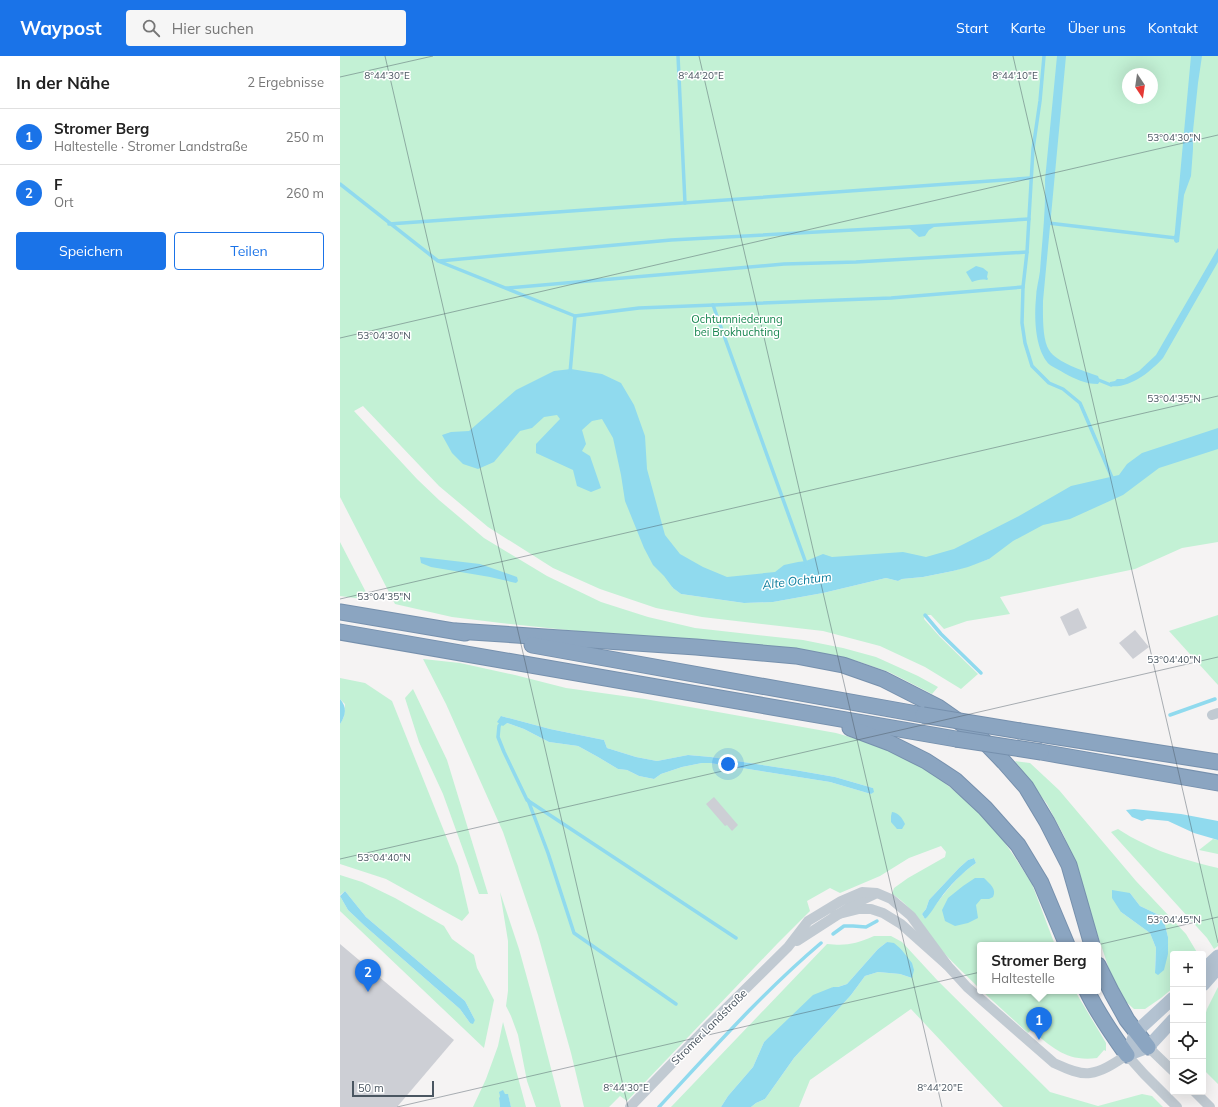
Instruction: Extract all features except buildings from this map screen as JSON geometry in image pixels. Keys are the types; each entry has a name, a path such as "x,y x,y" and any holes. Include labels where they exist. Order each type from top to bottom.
{"highway":[{"path":"347,613 923,715 1218,762"},
{"path":"340,632 1218,783"},
{"path":"456,632 696,647 796,656 843,665 883,679 938,707 978,736 1026,787 1047,822 1069,865 1091,942"},
{"path":"787,710 890,742 926,761 955,780 986,808 1018,845 1042,883 1066,942"},
{"path":"1101,971 1127,1020 1148,1047"},
{"path":"1088,994 1094,1007 1109,1031 1127,1055"}],"main road":[{"path":"1206,976 1218,956"},
{"path":"1206,977 1218,968"},
{"path":"1127,1055 1136,1032 1170,1001"},
{"name":"Stromer Landstraße","path":"1127,1055 1148,1047 1170,1023"}],"street":[{"name":"Stromer Landstraße","path":"630,1107 711,1023 788,947 808,921 841,901 862,892 877,893 891,899 911,916 947,965 967,987 1054,1063 1069,1070 1089,1074 1106,1068 1127,1055"},
{"name":"Stromer Landstraße","path":"788,947 835,915 877,893"},
{"name":"Stromer Landstraße","path":"835,915 859,909 871,909 883,913 901,924 947,965"},
{"path":"1148,1047 1170,1068"},
{"path":"1127,1055 1177,1107"},
{"path":"1198,1095 1210,1107"}],"green space":[{"name":"Ochtumniederung bei Brokhuchting","path":"340,56 1218,56 1218,542 1182,548 1135,569 1000,597 1010,614 967,621 944,629 931,615 925,615 924,619 940,637 978,674 961,689 925,667 880,646 823,631 702,617 656,608 600,589 553,568 488,527 439,486 363,406 354,411 417,479 439,500 484,538 547,576 601,602 648,617 695,628 803,640 843,648 876,657 938,687 932,694 889,672 857,661 819,653 781,648 642,638 501,623 452,617 395,604 340,497","holes":["989,559 953,571 923,577 902,579 898,581 886,578 823,593 773,602 744,603 681,594 672,587"]},
{"path":"340,542 370,600 340,596"},
{"path":"1218,615 1218,685 1169,631"},
{"path":"423,659 460,663 566,688 645,699 836,733 881,746 911,760 941,780 967,801 993,826 1032,884 1054,942 977,942 977,986 939,948 908,907 892,894 894,888 908,878 945,857 946,852 941,846 909,858 880,876 840,893 830,888 807,901 810,911 627,1101 620,1096 609,1107 584,1107 571,1053 538,935 503,832 446,704","holes":["501,716 550,729 604,740 607,748 636,757 657,761 688,755 711,757 835,777 873,788 871,794 830,782 710,763 682,767 661,774 654,779 639,776 627,770 618,769 578,746 549,742 524,729 507,723","974,858 976,863 961,875 942,896 925,919 922,914 926,909 929,900 968,860"]},
{"path":"340,678 365,683 392,701 458,866 469,913 462,921 386,879 340,864 340,724 344,717 345,704 340,699"},
{"path":"413,689 447,760 488,894 479,894 443,794 419,742 405,698"},
{"path":"1015,761 1030,763 1059,790 1136,881 1186,934 1196,951 1170,951 1170,990 1145,1009 1134,1009 1124,1000 1110,972 1079,873 1064,836 1047,804","holes":["1130,893 1140,906 1159,915 1165,925 1168,937 1155,972 1156,948 1150,933 1121,912"]},
{"path":"1118,829 1136,840 1170,855 1218,868 1218,946 1214,949 1207,938 1111,832"},
{"path":"1213,839 1218,840 1218,854 1199,850"},
{"path":"340,875 362,882 395,898 444,926 452,939 474,955 477,968 494,1000 484,1048 340,911 340,896 348,910 460,1009 470,1023 475,1020 465,1001 366,917 345,891 340,895"},
{"path":"500,892 519,949 561,1107 536,1107 527,1081 518,1035 506,1006 508,991 508,941"},
{"path":"874,936 891,936 902,942 938,981 1050,1092 1098,1106 1142,1094 1152,1096 1163,1107 1003,1107 911,1009 810,1080 799,1107 751,1107 765,1099 794,1058 851,995 865,976 878,972 900,974 912,978 901,949 887,942 878,949 847,984 833,987 764,1042 753,1067 728,1096 721,1107 671,1107 827,944 851,944"},
{"path":"1218,987 1218,1084 1206,1072 1207,1009"},
{"path":"985,994 1077,994 1106,1043 1106,1051 1104,1050 1097,1058 1077,1058 1069,1056 1054,1048 1031,1030 1028,1033"},
{"path":"503,1022 526,1107 511,1107 508,1095 500,1096 500,1107 473,1107 486,1079 498,1046"}],"water":[{"path":"1057,56 1066,56 1043,301 1044,333 1047,346 1053,355 1064,363 1098,376 1100,381 1098,384 1080,381 1050,365 1045,359 1038,343 1035,315 1036,295 1040,271 1045,180"},
{"path":"1191,56 1202,56 1193,131 1191,176 1184,195 1179,242 1176,243 1174,241"},
{"path":"937,225 929,230 925,236 919,237 908,227"},
{"path":"1218,248 1218,262 1163,358 1146,374 1132,382 1124,385 1109,386 1110,382 1117,379 1124,379 1139,371 1156,355"},
{"path":"976,266 983,268 988,272 987,280 972,282 966,272"},
{"name":"Alte Ochtum","path":"571,369 602,374 621,383 634,405 645,436 647,469 665,535 680,554 703,567 727,577 775,572 784,565 806,561 823,554 832,557 903,552 926,557 954,549 1019,516 1071,486 1119,475 1127,464 1142,453 1218,428 1218,449 1159,468 1123,495 1070,519 1043,525 1013,541 989,559 968,567 898,581 886,578 823,593 773,602 744,603 681,594 673,588 653,565 644,548 625,501 613,438 602,419 592,421 582,430 586,444 582,451 590,456 601,488 591,492 577,486 573,470 536,453 536,444 560,419 557,415 544,417 532,428 520,431 494,462 478,469 463,464 452,453 442,435 451,432 469,431 516,390 554,371"},
{"path":"420,557 480,564 517,577 518,581 516,583 431,567 421,563"},
{"path":"340,699 344,705 345,711 344,717 340,724"},
{"path":"501,716 550,729 604,740 607,748 636,757 657,761 688,755 711,757 835,777 873,788 874,792 871,794 830,782 710,763 682,767 661,774 654,779 639,776 627,770 618,769 578,746 549,742 524,729 507,723 503,726 497,722"},
{"path":"1134,809 1181,814 1218,821 1218,840 1194,833 1168,821 1147,819 1142,821 1132,817 1126,810"},
{"path":"892,812 903,820 905,824 902,829 897,829 891,822"},
{"path":"974,858 976,863 952,884 925,919 922,914 926,909 929,900 959,868 968,860"},
{"path":"975,878 984,878 988,882 994,892 993,897 989,899 981,899 976,905 978,918 968,923 955,926 945,921 942,910 948,898"},
{"path":"1112,890 1130,893 1140,906 1159,915 1165,925 1168,937 1168,954 1164,970 1158,975 1155,973 1156,948 1150,933 1121,912 1112,898"},
{"path":"345,891 366,917 465,1001 475,1020 473,1024 470,1023 460,1009 348,910 340,896"},
{"path":"887,942 894,943 912,963 914,970 912,978 900,974 878,972 865,976 851,995 794,1058 765,1099 751,1107 721,1107 728,1096 753,1067 764,1042 813,995 833,987 847,984 878,949"},
{"path":"503,1090 505,1094 508,1094 511,1107 500,1107 499,1092"}],"waterway":[{"path":"678,56 685,203"},
{"path":"1044,56 1040,101 1033,149 1027,252 1023,287 1022,323 1025,343 1032,366 1049,383 1063,389 1080,403 1113,480"},
{"path":"389,224 1031,178"},
{"path":"340,184 438,261 575,316 639,308 891,298 1023,287"},
{"path":"439,261 671,240 1029,219"},
{"path":"1048,223 1176,238 1176,236"},
{"path":"507,288 784,264 856,262 1027,252"},
{"path":"713,305 807,566"},
{"path":"570,373 575,316"},
{"path":"1096,379 1111,385 1113,384"},
{"path":"925,615 941,634 981,673"},
{"path":"1170,715 1215,699"},
{"path":"502,722 499,726 498,737 527,800 736,938"},
{"path":"528,800 548,853 574,933 676,1004"},
{"path":"833,934 844,926 866,927 877,921"},
{"path":"659,1107 758,1002 821,943"}],"place":[{"name":"F","path":"368,992"},
{"name":"Stromer Berg","path":"1039,1040"}]}
